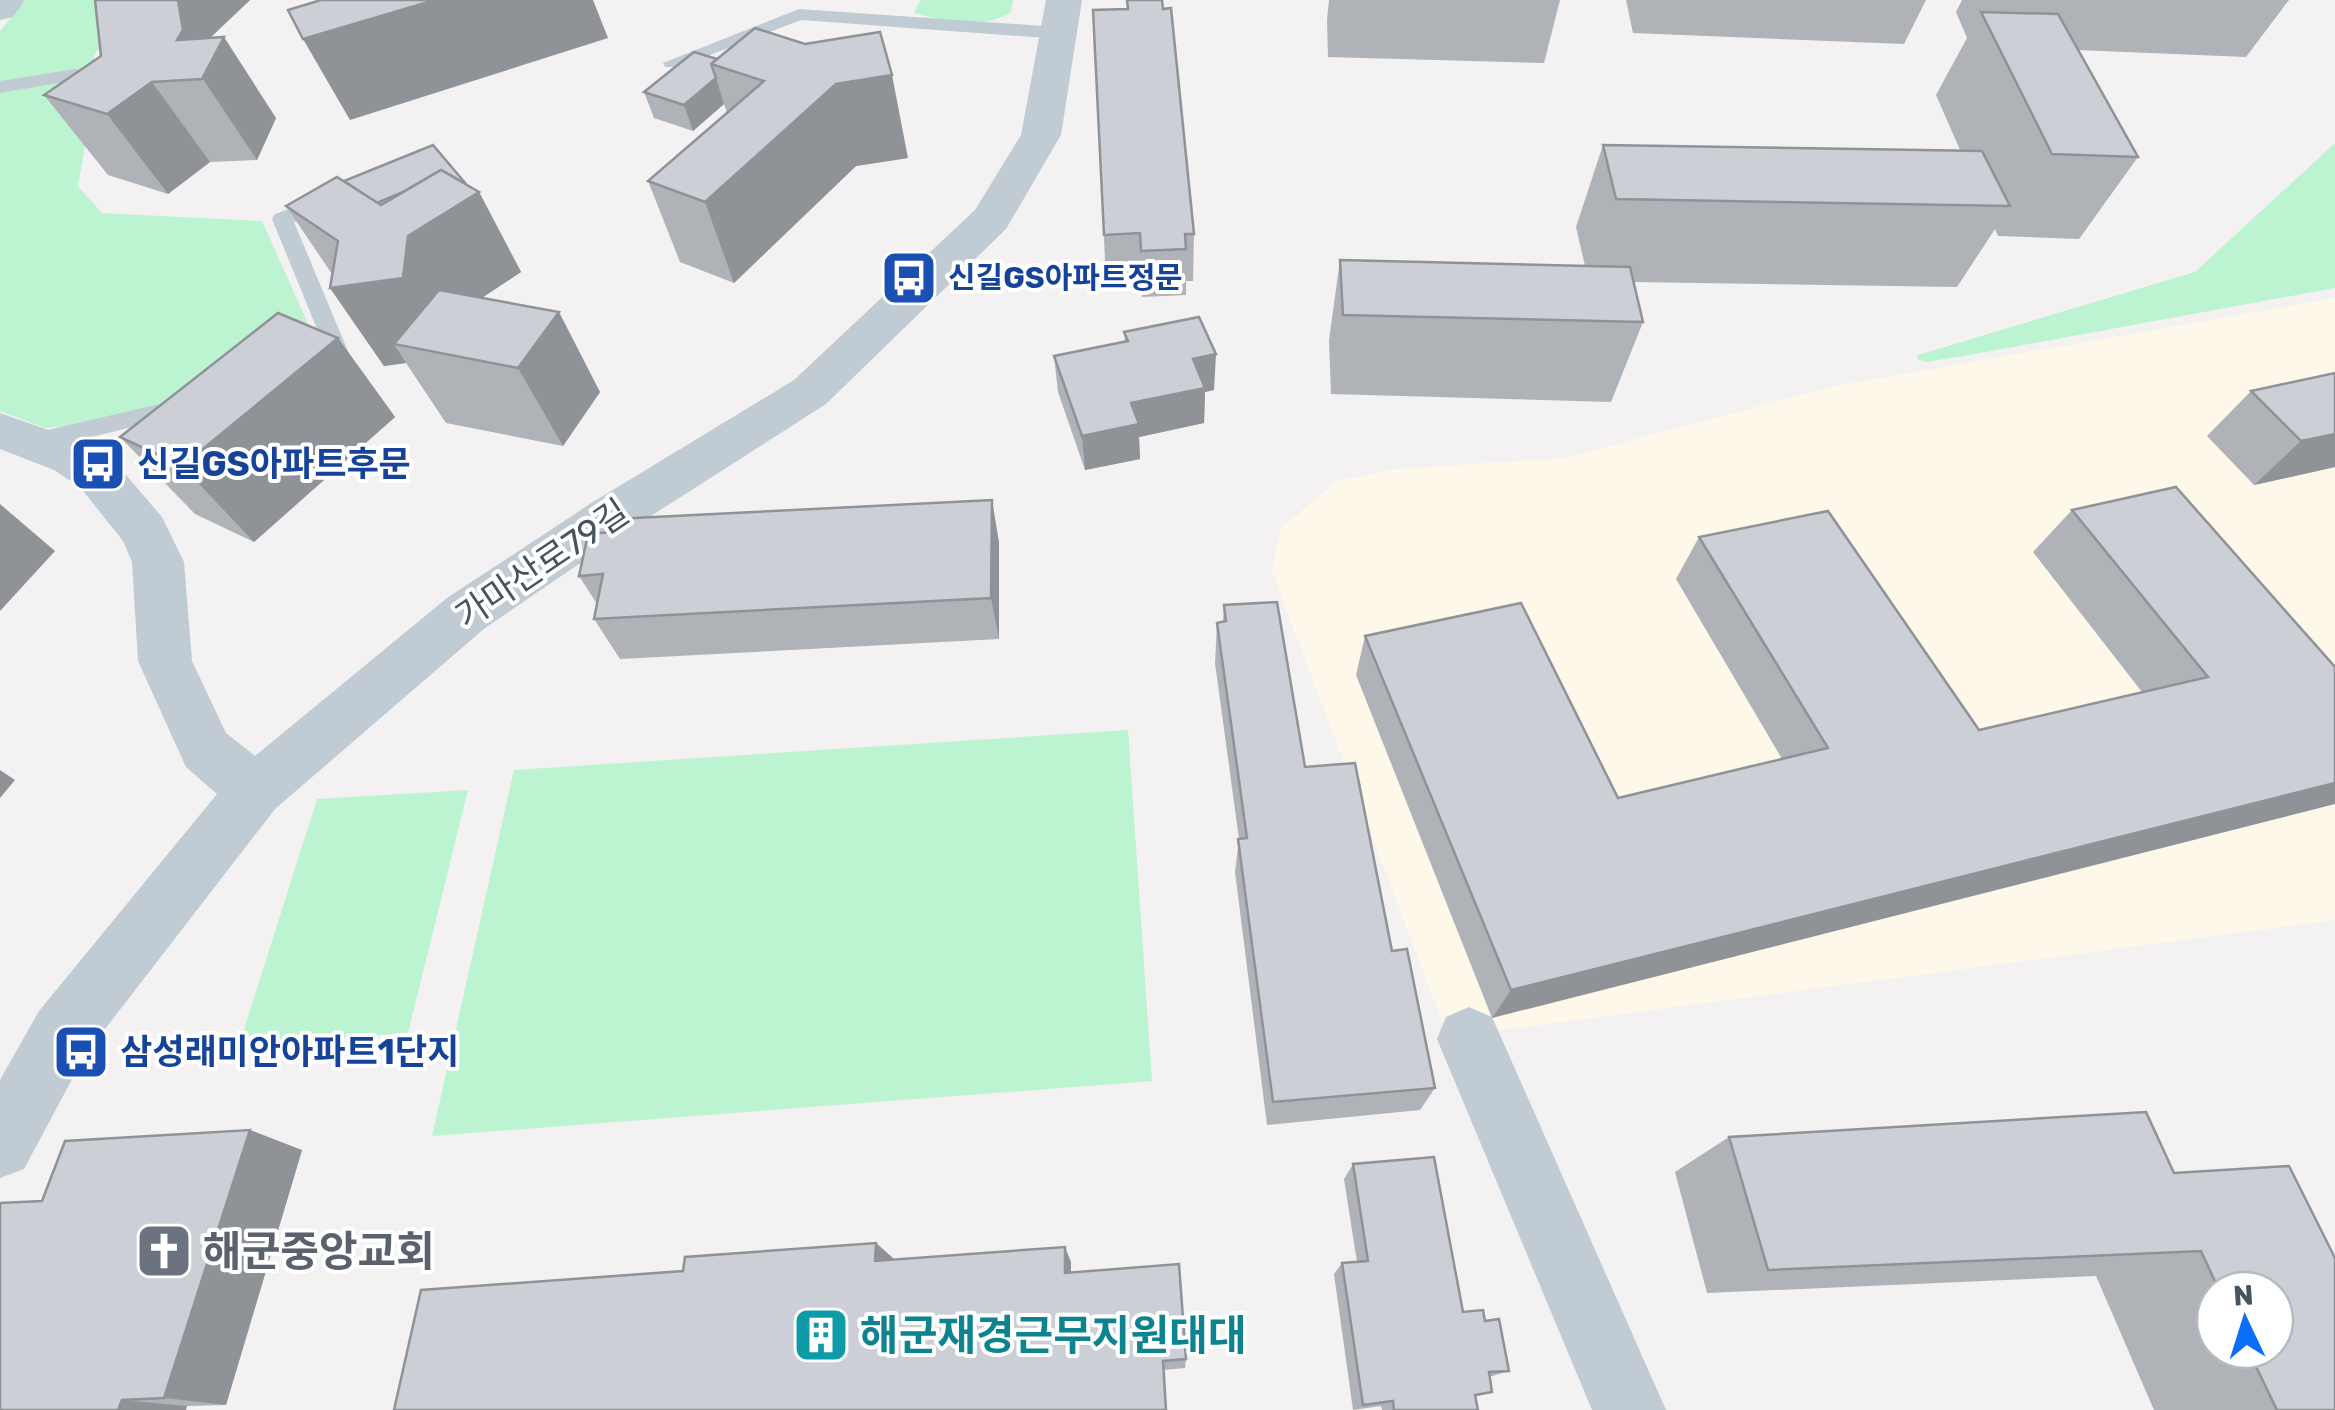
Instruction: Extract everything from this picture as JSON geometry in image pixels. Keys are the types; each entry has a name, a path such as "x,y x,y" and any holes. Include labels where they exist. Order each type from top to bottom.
{"street":[{"path":"0,9 7,0"},
{"name":"가마산로79길","path":"0,1145 62,1032 255,791 466,614 611,516 810,392 991,218 1041,135 1061,16"},
{"path":"18,436 96,474 144,532 158,562 165,662 206,750 255,791"},
{"path":"1469,1039 1630,1410"}],"lane":[{"path":"672,64 799,14 1061,16"},
{"path":"0,87 74,75"},
{"path":"328,202 282,219 347,368 328,372"},
{"path":"18,436 200,402"}],"shaded area":[{"path":"2335,298 2335,920 1448,1037 1272,572 1280,529 1337,481 1395,469 1564,458 1836,386"}],"green space":[{"path":"25,0 138,0 94,55 95,87 78,186 102,213 262,221 326,364 115,422 45,428 0,411 0,31"},
{"path":"920,0 1013,0 1011,12 977,22 914,13"},
{"path":"2335,143 2335,288 1969,355 1926,362 1917,359 1918,355 2195,272"},
{"path":"1128,730 1152,1081 432,1136 514,770"},
{"path":"468,790 408,1033 239,1045 317,799"}],"building":[{"path":"95,0 178,0 183,30 177,40 224,37 202,79 152,82 107,114 44,95 101,56"},
{"path":"321,0 435,0 303,39 288,10"},
{"path":"1127,0 1162,0 1163,9 1171,8 1194,234 1185,234 1186,249 1141,251 1140,233 1104,235 1093,10 1128,9"},
{"path":"1981,12 2058,14 2138,157 2052,154"},
{"path":"755,28 805,44 880,32 892,75 836,84 705,202 648,181 764,81 711,64"},
{"path":"694,52 717,59 711,64 716,78 684,105 644,92"},
{"path":"433,145 466,184 441,170 377,203 344,181"},
{"path":"1603,145 1982,151 2010,206 1616,199"},
{"path":"441,170 479,192 408,236 403,278 330,288 338,241 286,206 337,177 381,205"},
{"path":"1340,260 1630,267 1643,322 1343,315"},
{"path":"439,290 559,312 518,368 394,344"},
{"path":"278,313 338,338 182,466 120,437"},
{"path":"1199,317 1216,354 1193,359 1205,388 1131,403 1139,424 1082,436 1054,356 1128,341 1124,332"},
{"path":"2335,373 2335,434 2301,441 2251,391"},
{"path":"2176,487 2335,667 2335,783 1511,990 1365,636 1521,603 1618,798 1828,748 1699,537 1828,511 1979,730 2208,677 2072,510"},
{"path":"992,500 991,598 594,619 603,574 579,576 588,534 612,532 615,519"},
{"path":"1277,602 1305,767 1355,763 1392,951 1407,949 1435,1088 1273,1102 1238,839 1247,838 1217,623 1226,621 1224,605"},
{"path":"2146,1112 2174,1173 2289,1166 2335,1258 2335,1410 2277,1410 2258,1370 2295,1370 2295,1270 2210,1270 2201,1251 1768,1270 1729,1137"},
{"name":"해군중앙교회","path":"250,1130 164,1398 122,1400 118,1410 0,1410 0,1203 42,1201 65,1141"},
{"path":"1434,1157 1463,1312 1483,1310 1485,1321 1499,1319 1509,1371 1489,1372 1492,1392 1475,1395 1478,1410 1394,1410 1393,1401 1363,1405 1342,1263 1368,1261 1353,1164"},
{"name":"해군재경근무지원대대","path":"876,1243 875,1261 1065,1247 1065,1273 1179,1264 1186,1359 1163,1361 1166,1410 394,1410 421,1290 683,1271 685,1257"}],"place":[{"name":"신길GS아파트정문","path":"909,278"},
{"name":"신길GS아파트후문","path":"98,464"},
{"name":"삼성래미안아파트1단지","path":"81,1052"},
{"name":"해군중앙교회","path":"164,1251"},
{"name":"해군재경근무지원대대","path":"821,1335"}]}
